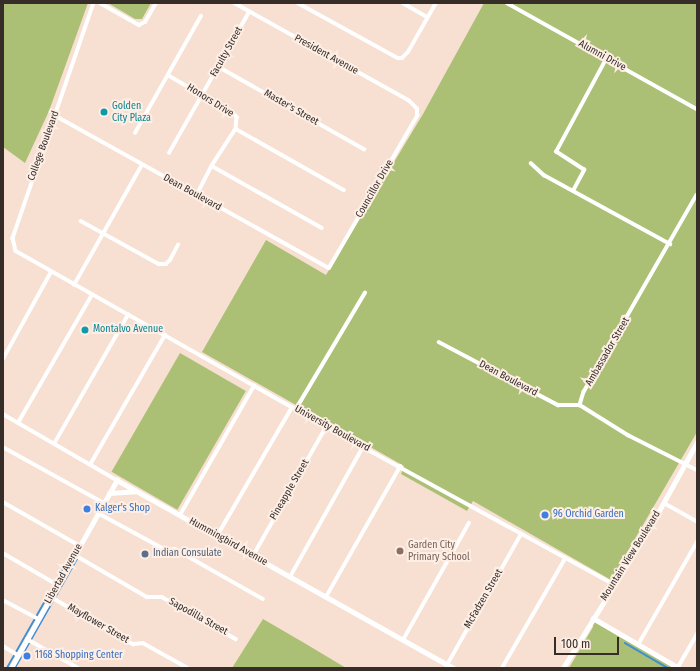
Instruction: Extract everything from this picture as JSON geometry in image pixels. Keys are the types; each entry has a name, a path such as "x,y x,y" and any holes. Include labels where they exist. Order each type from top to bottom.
{"street":[{"name":"College Boulevard","path":"51,272 16,251 12,243 94,3"},
{"path":"100,3 140,25 145,22 156,3"},
{"name":"President Avenue","path":"234,3 409,101 417,109"},
{"path":"298,3 393,57 402,58 436,3"},
{"path":"403,3 427,17"},
{"name":"Alumni Drive","path":"507,3 697,109"},
{"name":"Faculty Street","path":"169,153 219,67 248,12"},
{"path":"135,133 201,16"},
{"path":"573,191 584,170 556,152 606,58"},
{"name":"Master's Street","path":"219,67 364,149"},
{"name":"Honors Drive","path":"168,75 234,113 237,118 236,129 212,166 197,196"},
{"name":"Councillor Drive","path":"329,268 417,116 417,109"},
{"name":"Dean Boulevard","path":"56,116 197,196 329,268"},
{"path":"236,129 344,190"},
{"path":"531,164 544,175 670,244"},
{"path":"74,285 142,165"},
{"path":"212,166 322,228"},
{"name":"Ambassador Street","path":"580,405 584,392 697,195"},
{"path":"81,222 159,264 166,264 170,260 178,245"},
{"path":"3,359 51,272"},
{"name":"University Boulevard","path":"51,272 254,386 327,425 363,447 613,584"},
{"path":"296,409 365,294"},
{"path":"18,423 92,295"},
{"path":"54,444 128,315"},
{"path":"90,465 165,335"},
{"name":"Dean Boulevard","path":"439,342 558,404 580,405"},
{"path":"180,515 254,386"},
{"path":"580,405 608,424 697,470"},
{"path":"217,536 292,407"},
{"name":"Hummingbird Avenue","path":"3,414 90,465 453,668"},
{"name":"Pineapple Street","path":"253,556 327,425"},
{"name":"Mountain View Boulevard","path":"563,668 613,584 664,503 697,442"},
{"path":"3,447 104,503"},
{"path":"290,577 363,447"},
{"path":"326,596 400,467"},
{"name":"Libertad Avenue","path":"11,668 117,480"},
{"path":"109,493 137,491"},
{"path":"3,502 80,546"},
{"path":"664,503 697,521"},
{"path":"98,513 166,550 175,549 263,599"},
{"path":"403,640 469,523"},
{"name":"McFadzen Street","path":"447,665 521,534"},
{"path":"638,644 697,542"},
{"path":"3,553 58,585"},
{"name":"Sapodilla Street","path":"74,555 148,597 162,597 236,638"},
{"path":"502,668 565,559"},
{"name":"Mayflower Street","path":"51,597 133,644 143,643 188,668"},
{"path":"3,600 38,620"},
{"path":"593,618 678,668 697,634"},
{"path":"27,640 78,668"},
{"path":"3,646 18,655"}],"green space":[{"path":"3,3 88,3 49,111 25,163 3,147"},
{"path":"108,3 151,3 142,19 135,19"},
{"path":"484,3 697,3 697,432 611,580 473,501 467,511 401,474 404,466 202,352 266,240 326,275 423,114"},
{"path":"180,353 246,391 177,510 112,472"},
{"path":"593,618 679,668 569,668 593,627"},
{"path":"263,619 306,644 346,668 232,668"}],"waterway":[{"path":"7,668 74,550"},
{"path":"15,668 78,557"},
{"path":"625,643 668,668"}],"place":[{"name":"Golden City Plaza","path":"104,112"},
{"name":"Montalvo Avenue","path":"85,330"},
{"name":"Kalger's Shop","path":"87,509"},
{"name":"96 Orchid Garden","path":"545,515"},
{"name":"Garden City Primary School","path":"400,551"},
{"name":"Indian Consulate","path":"145,554"},
{"name":"1168 Shopping Center","path":"27,656"}]}
